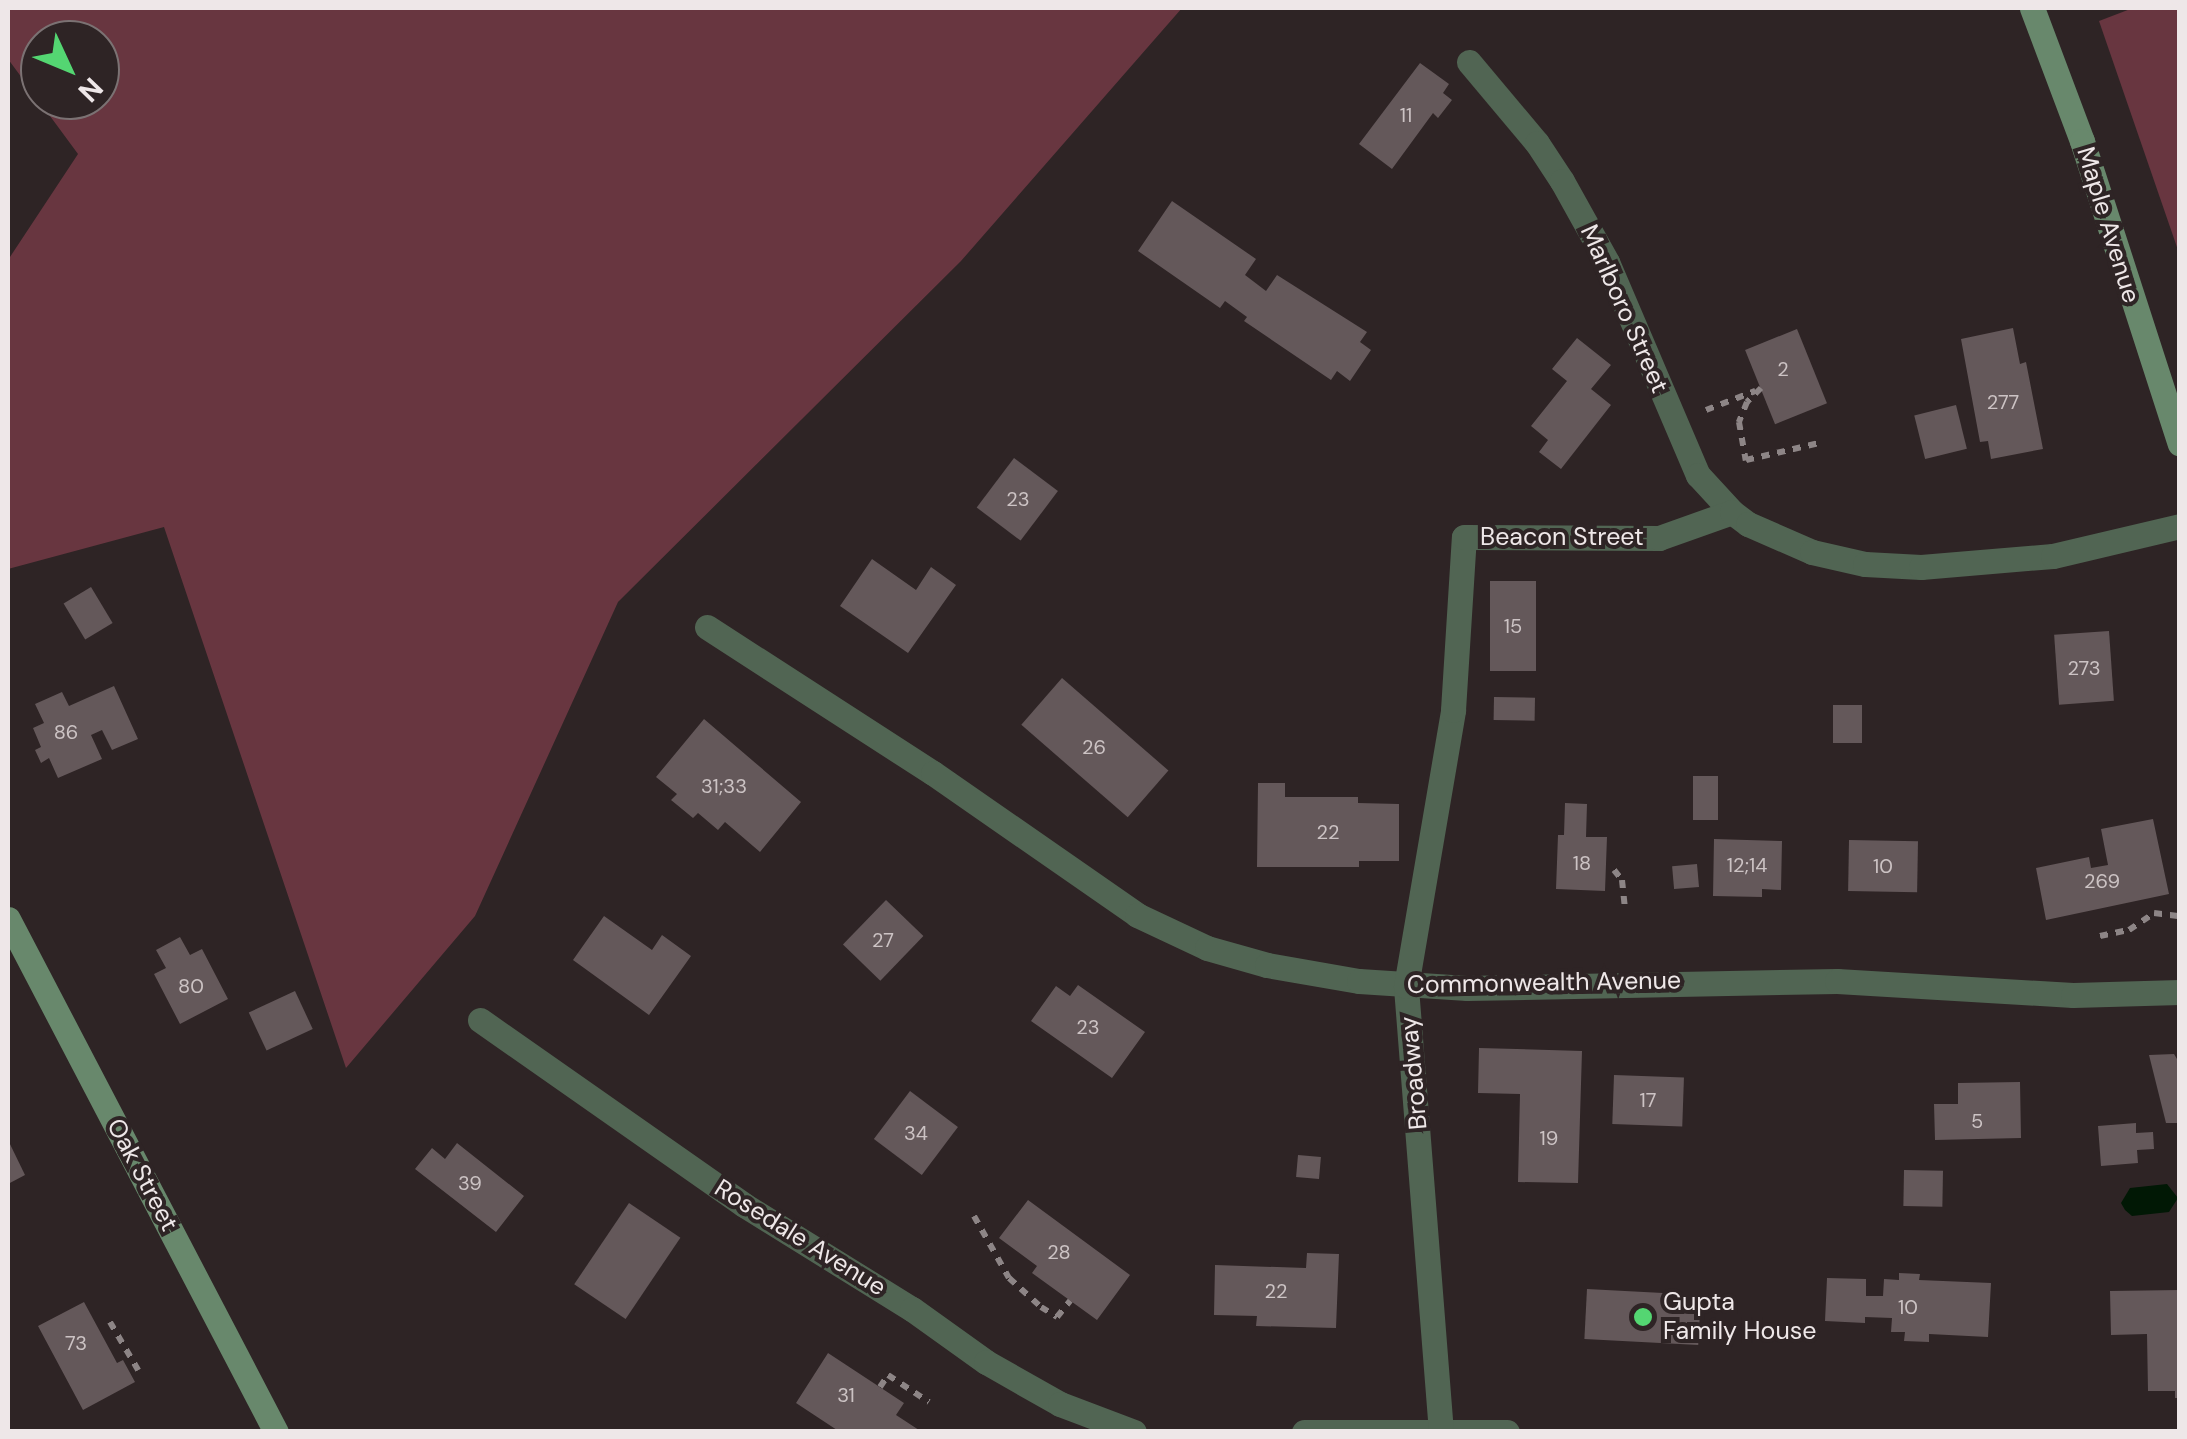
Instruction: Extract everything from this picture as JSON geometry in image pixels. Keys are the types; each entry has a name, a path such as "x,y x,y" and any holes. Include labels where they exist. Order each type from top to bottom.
{"street":[{"name":"Maple Avenue","path":"2032,8 2082,142 2180,444"},
{"name":"Marlboro Street","path":"1469,62 1538,144 1586,221 1698,475 1732,512"},
{"path":"1732,512 1748,524 1812,552 1865,564 1921,567 1977,566 2053,556 2180,526"},
{"name":"Beacon Street","path":"1464,537 1659,538 1732,512"},
{"name":"Broadway","path":"1441,1430 1406,986 1453,710 1464,537"},
{"name":"Commonwealth Avenue","path":"707,627 932,773 1137,915 1178,937 1298,972 1406,986 1838,981 2072,995 2180,992"},
{"name":"Oak Street","path":"8,919 276,1432"},
{"name":"Rosedale Avenue","path":"480,1020 744,1205 912,1309 986,1362 1060,1404 1134,1432"},
{"path":"1304,1432 1506,1432"}],"path":[{"path":"1674,424 1761,388 1746,402 1739,422 1746,460 1819,443"},
{"path":"1614,870 1622,880 1625,907"},
{"path":"2100,936 2129,930 2154,913 2180,916"},
{"path":"974,1216 1009,1278 1041,1307 1057,1317 1070,1301"},
{"path":"110,1322 138,1370"},
{"path":"880,1387 888,1375 929,1402"}],"shaded area":[{"path":"8,8 1182,8 961,261 618,602 475,916 346,1068 164,527 8,569 8,260 78,154 53,120 120,120 120,20 20,20 20,75 8,59"},
{"path":"2133,8 2179,8 2179,253 2099,21"},
{"path":"2167,1184 2178,1198 2169,1212 2132,1216 2121,1203 2130,1188"}],"building":[{"path":"1420,63 1449,84 1443,93 1452,100 1438,118 1433,113 1392,169 1359,144"},
{"path":"1172,201 1256,259 1245,275 1266,291 1277,275 1367,332 1360,342 1371,350 1350,381 1337,371 1331,380 1244,321 1247,317 1225,301 1220,308 1138,251"},
{"path":"2013,328 2020,364 2026,362 2043,449 1991,459 1988,441 1980,442 1961,339"},
{"path":"1797,329 1827,403 1775,424 1745,350"},
{"path":"1577,338 1611,365 1591,389 1611,405 1561,469 1539,452 1548,440 1531,426 1567,381 1552,369"},
{"path":"1956,405 1967,449 1925,459 1914,415"},
{"path":"1014,458 1058,491 1021,541 977,508"},
{"path":"872,559 916,590 931,567 956,585 908,653 840,606"},
{"path":"1490,581 1536,581 1536,671 1490,671"},
{"path":"91,587 113,623 85,639 64,603"},
{"path":"2109,631 2114,701 2059,705 2054,635"},
{"path":"1062,678 1168,771 1128,817 1021,725"},
{"path":"114,686 138,739 112,750 102,730 91,735 102,759 58,778 49,758 41,763 35,750 41,747 33,728 44,723 35,704 62,692 69,706"},
{"path":"1494,697 1535,698 1535,721 1494,720"},
{"path":"1833,705 1862,705 1862,743 1833,743"},
{"path":"704,719 801,802 760,852 725,822 718,830 698,813 693,818 671,800 677,794 656,777"},
{"path":"1693,776 1718,776 1718,820 1693,820"},
{"path":"1258,783 1285,783 1285,797 1358,797 1358,803 1399,804 1399,861 1359,861 1359,867 1257,867"},
{"path":"1565,803 1587,804 1586,837 1607,837 1605,891 1556,889 1558,835 1564,835"},
{"path":"2153,819 2169,894 2046,920 2036,868 2089,857 2091,868 2108,865 2101,829"},
{"path":"1714,839 1782,841 1781,890 1762,889 1762,897 1713,896"},
{"path":"1849,840 1918,841 1917,892 1848,891"},
{"path":"1697,864 1699,887 1674,889 1672,866"},
{"path":"886,900 923,936 880,981 843,945"},
{"path":"604,916 652,950 662,935 691,956 649,1015 573,960"},
{"path":"180,937 190,955 202,949 228,999 180,1024 154,974 166,968 156,950"},
{"path":"1078,985 1145,1032 1112,1078 1031,1021 1056,986 1070,996"},
{"path":"295,991 313,1029 267,1051 249,1013"},
{"path":"1479,1048 1582,1051 1578,1183 1518,1182 1520,1094 1478,1093"},
{"path":"2174,1054 2180,1064 2180,1123 2166,1123 2149,1055"},
{"path":"1614,1075 1684,1077 1682,1126 1612,1124"},
{"path":"2020,1082 2021,1138 1935,1140 1934,1104 1958,1104 1958,1083"},
{"path":"910,1091 958,1127 922,1175 874,1139"},
{"path":"2136,1123 2136,1133 2153,1132 2154,1149 2137,1150 2138,1163 2101,1166 2098,1126"},
{"path":"8,1140 25,1175 8,1184"},
{"path":"457,1143 524,1196 496,1232 415,1169 432,1148 445,1159"},
{"path":"1298,1155 1321,1157 1319,1179 1296,1177"},
{"path":"1904,1170 1943,1171 1942,1207 1903,1206"},
{"path":"1028,1200 1130,1275 1097,1320 1032,1273 1037,1266 999,1238"},
{"path":"629,1203 680,1238 626,1319 574,1284"},
{"path":"1307,1253 1339,1254 1336,1328 1256,1326 1257,1316 1214,1315 1215,1265 1306,1268"},
{"path":"1899,1273 1920,1274 1919,1280 1991,1283 1988,1337 1929,1334 1929,1342 1904,1341 1905,1332 1891,1332 1892,1318 1865,1317 1865,1323 1825,1321 1827,1278 1866,1279 1866,1296 1883,1296 1884,1279 1899,1280"},
{"name":"Gupta Family House","path":"1587,1289 1701,1295 1698,1345 1584,1339"},
{"path":"2180,1290 2180,1398 2175,1398 2175,1391 2148,1391 2147,1334 2111,1335 2110,1291"},
{"path":"84,1302 117,1363 123,1360 135,1382 83,1410 38,1326"},
{"path":"828,1353 904,1403 896,1415 922,1432 840,1432 796,1403"}],"place":[{"name":"Gupta Family House","path":"1643,1317"}]}
